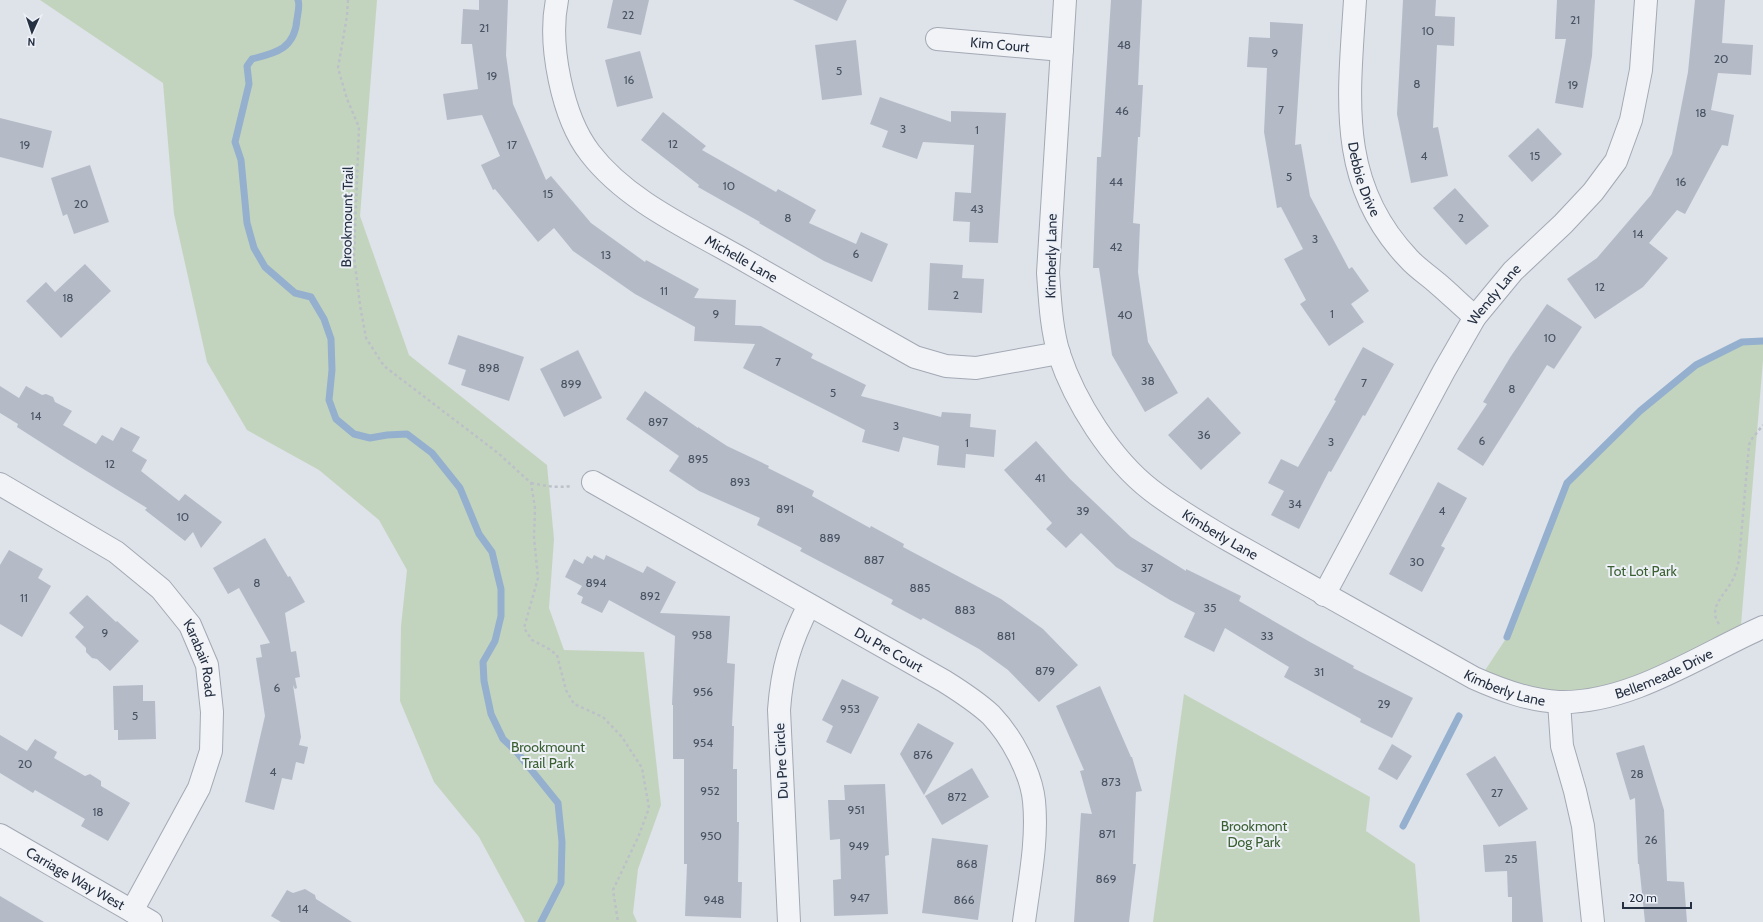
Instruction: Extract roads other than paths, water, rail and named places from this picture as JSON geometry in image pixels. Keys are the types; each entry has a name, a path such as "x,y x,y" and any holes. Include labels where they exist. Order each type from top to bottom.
{"street":[{"name":"Michelle Lane","path":"557,0 553,34 556,67 574,125 589,152 617,182 663,214 915,357 946,366 976,368 1059,353"},
{"name":"Kimberly Lane","path":"1065,0 1048,273 1051,314 1059,353 1080,402 1095,428 1120,460 1150,489 1184,513 1324,595 1474,678 1516,694 1546,701 1559,702 1562,746 1583,826 1593,922"},
{"name":"Debbie Drive","path":"1355,0 1349,96 1353,148 1366,196 1381,226 1410,260 1475,317"},
{"name":"Wendy Lane","path":"1324,595 1444,371 1475,317 1513,271 1563,224 1593,192 1616,161 1631,120 1641,70 1646,0"},
{"name":"Kim Court","path":"937,39 1062,50"},
{"name":"Du Pre Court","path":"593,482 944,681 991,715 1008,736 1017,752 1028,777 1034,800 1035,824 1033,853 1024,922"},
{"name":"Karabair Road","path":"0,484 116,552 161,589 190,625 207,664 212,712 211,751 200,788 132,911"},
{"name":"Du Pre Circle","path":"790,922 779,710 781,683 786,658 796,631 809,605"},
{"name":"Bellemeade Drive","path":"1559,702 1582,701 1605,697 1646,683 1763,627"},
{"name":"Carriage Way West","path":"0,834 151,922"}],"waterway":[{"path":"298,0 299,9 296,29 293,37 283,48 252,59 247,66 249,84 235,142 241,160 247,223 254,248 265,267 295,293 311,297 324,319 331,339 332,370 329,400 336,419 354,434 370,438 407,434 432,453 460,488 479,534 492,552 501,589 501,616 495,641 483,662 484,681 491,714 503,739 516,751 558,803 562,842 561,883 541,922"},
{"path":"1507,637 1567,483 1640,411 1696,365 1742,342 1763,341"},
{"path":"1403,826 1459,716"}],"park label":[{"name":"Tot Lot Park","path":"1642,571"},
{"name":"Brookmount Trail Park","path":"548,756"},
{"name":"Brookmont Dog Park","path":"1254,834"}]}
